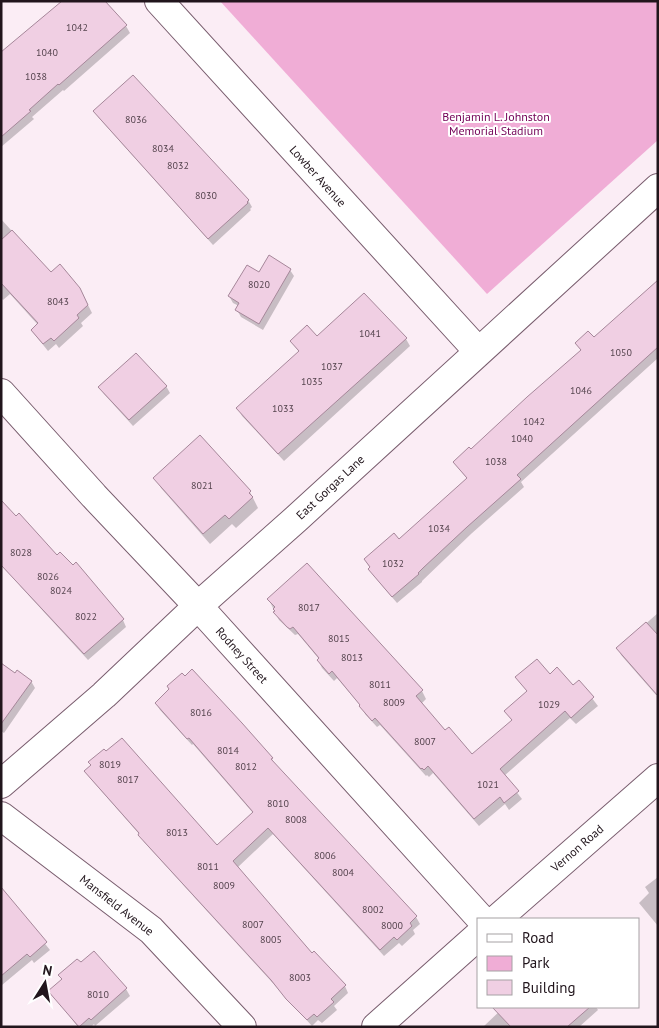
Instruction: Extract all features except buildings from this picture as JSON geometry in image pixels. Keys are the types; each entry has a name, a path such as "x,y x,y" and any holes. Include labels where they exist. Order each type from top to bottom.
{"street":[{"name":"Lowber Avenue","path":"159,1 478,351"},
{"name":"East Gorgas Lane","path":"1,784 104,695 198,606 296,519 658,188"},
{"name":"Rodney Street","path":"1,394 198,606 479,918"},
{"name":"Vernon Road","path":"498,918 658,778"},
{"name":"Mansfield Avenue","path":"1,816 151,930 242,1027"},
{"path":"376,1027 477,937"}],"green space":[{"name":"Benjamin L. Johnston Memorial Stadium","path":"220,1 658,1 658,140 487,294"}]}
